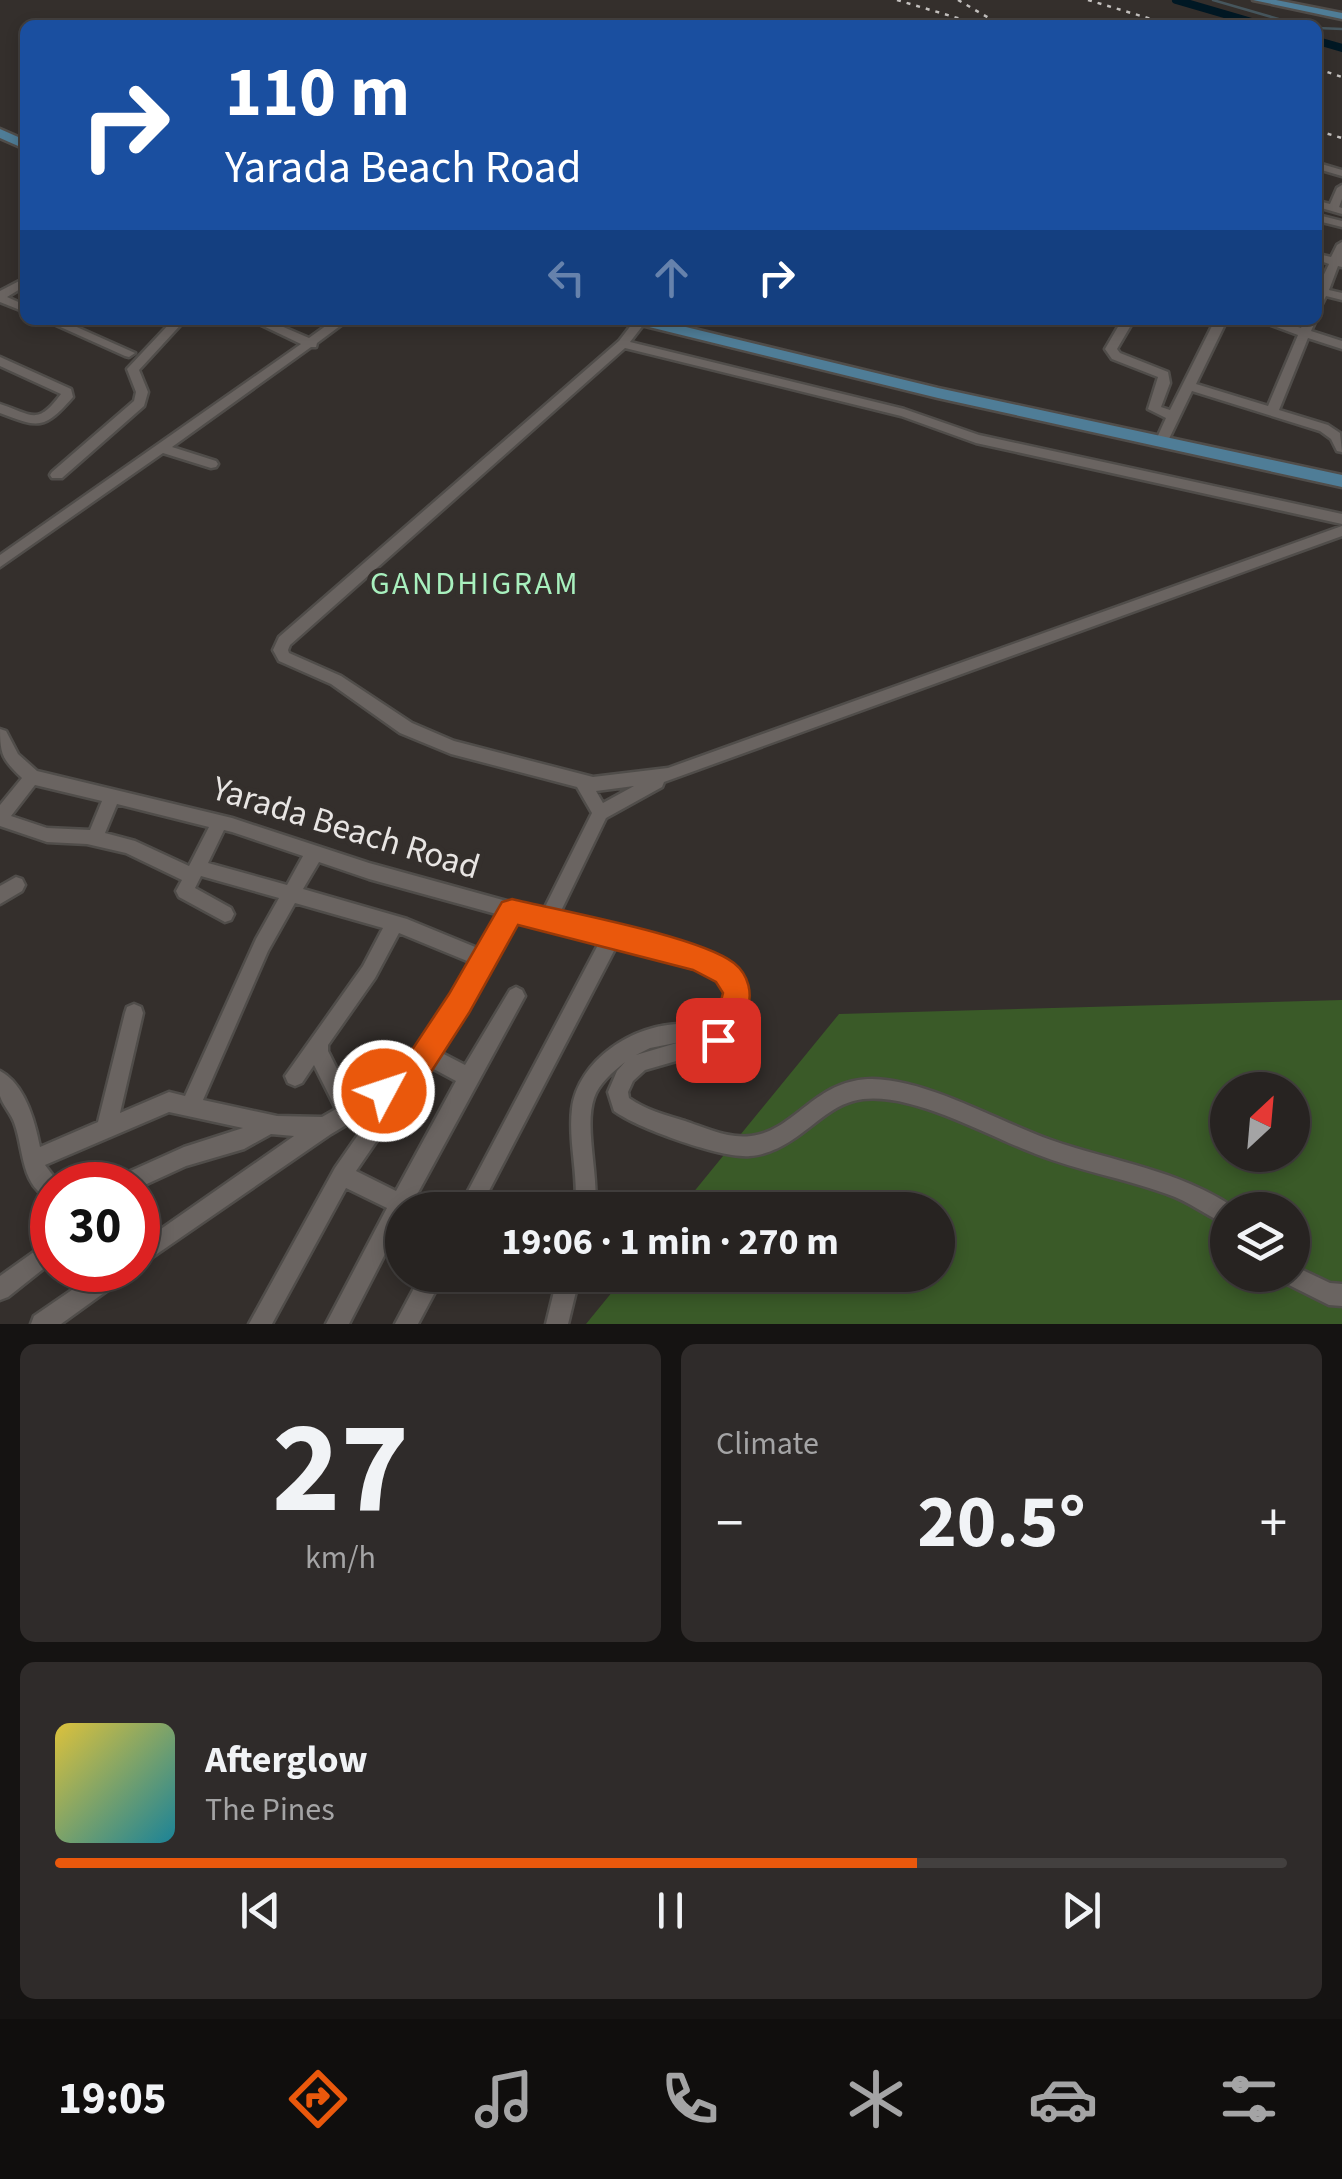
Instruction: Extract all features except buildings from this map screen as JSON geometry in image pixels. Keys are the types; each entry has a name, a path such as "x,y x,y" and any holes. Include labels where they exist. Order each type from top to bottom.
{"main road":[{"path":"1263,0 1342,15"},
{"path":"668,325 717,334"},
{"path":"691,325 938,393 1167,429 1342,472"},
{"path":"1167,429 1342,481"}],"street":[{"path":"1338,209 1342,188"},
{"path":"1322,289 1338,263 1342,246"},
{"path":"63,325 130,353"},
{"path":"57,474 140,403 142,392 133,369 174,325"},
{"path":"268,325 312,344"},
{"path":"0,562 336,325"},
{"path":"636,325 622,344 284,642 280,650 284,657 336,680 406,728 452,747 582,782 623,783 668,776"},
{"path":"1125,325 1112,346 1113,353 1164,375 1154,408 1167,429"},
{"path":"1167,429 1219,325"},
{"path":"1272,412 1307,326 1342,345"},
{"path":"622,344 904,412 976,440 1342,519"},
{"path":"0,360 67,392 67,398 54,412 34,421 0,408"},
{"path":"1189,386 1272,412 1340,440"},
{"path":"162,448 211,464"},
{"path":"548,920 600,813 668,776 1342,531"},
{"path":"0,736 12,759 32,777 1,814 47,835 95,838 194,871 395,924 485,960"},
{"name":"Yarada Beach Road","path":"32,777 220,822 512,911 698,958 726,973 736,990 737,1000 727,1029 718,1040"},
{"path":"582,782 600,813"},
{"path":"95,838 113,796"},
{"path":"220,822 185,891 224,914"},
{"path":"191,1104 256,958 315,852"},
{"path":"0,896 16,885"},
{"path":"260,1324 342,1174 405,1086 512,911"},
{"path":"295,1076 369,972 395,924"},
{"path":"477,1192 611,938"},
{"path":"414,1192 469,1076 516,996"},
{"path":"107,1127 134,1013"},
{"path":"586,1192 582,1112 590,1082 621,1056 652,1038 681,1033 718,1040"},
{"path":"718,1040 640,1062 622,1080 618,1092 621,1104 644,1118 740,1147 767,1142 832,1096 874,1087 894,1090 1054,1151 1175,1187 1210,1202"},
{"path":"319,1042 318,1052 349,1113"},
{"path":"425,1055 469,1076"},
{"path":"0,1081 24,1120 32,1160 168,1102 191,1104 268,1125 324,1127"},
{"path":"160,1242 324,1127 384,1091 405,1086"},
{"path":"160,1168 244,1139 268,1125"},
{"path":"342,1174 385,1196"},
{"path":"337,1324 385,1244"},
{"path":"0,1289 30,1266"},
{"path":"1310,1285 1329,1294 1342,1294"},
{"path":"42,1324 88,1292"},
{"path":"406,1324 424,1292"},
{"path":"557,1324 565,1292"}],"green space":[{"path":"1342,1000 1342,1324 586,1324 612,1292 955,1292 955,1192 694,1192 839,1014"}],"waterway":[{"path":"1176,0 1245,20"},
{"path":"1213,0 1282,20"},
{"path":"1322,28 1342,29"},
{"path":"1322,42 1342,48"}],"railway":[{"path":"897,0 964,20"},
{"path":"958,0 992,20"},
{"path":"1088,0 1154,20"},
{"path":"1322,70 1342,77"},
{"path":"1322,132 1342,138"}],"district":[{"name":"GANDHIGRAM","path":"475,584"}],"route":[{"path":"384,1091 405,1086 459,1004 512,911 698,958 726,973 737,1000 727,1029 718,1040"}]}
